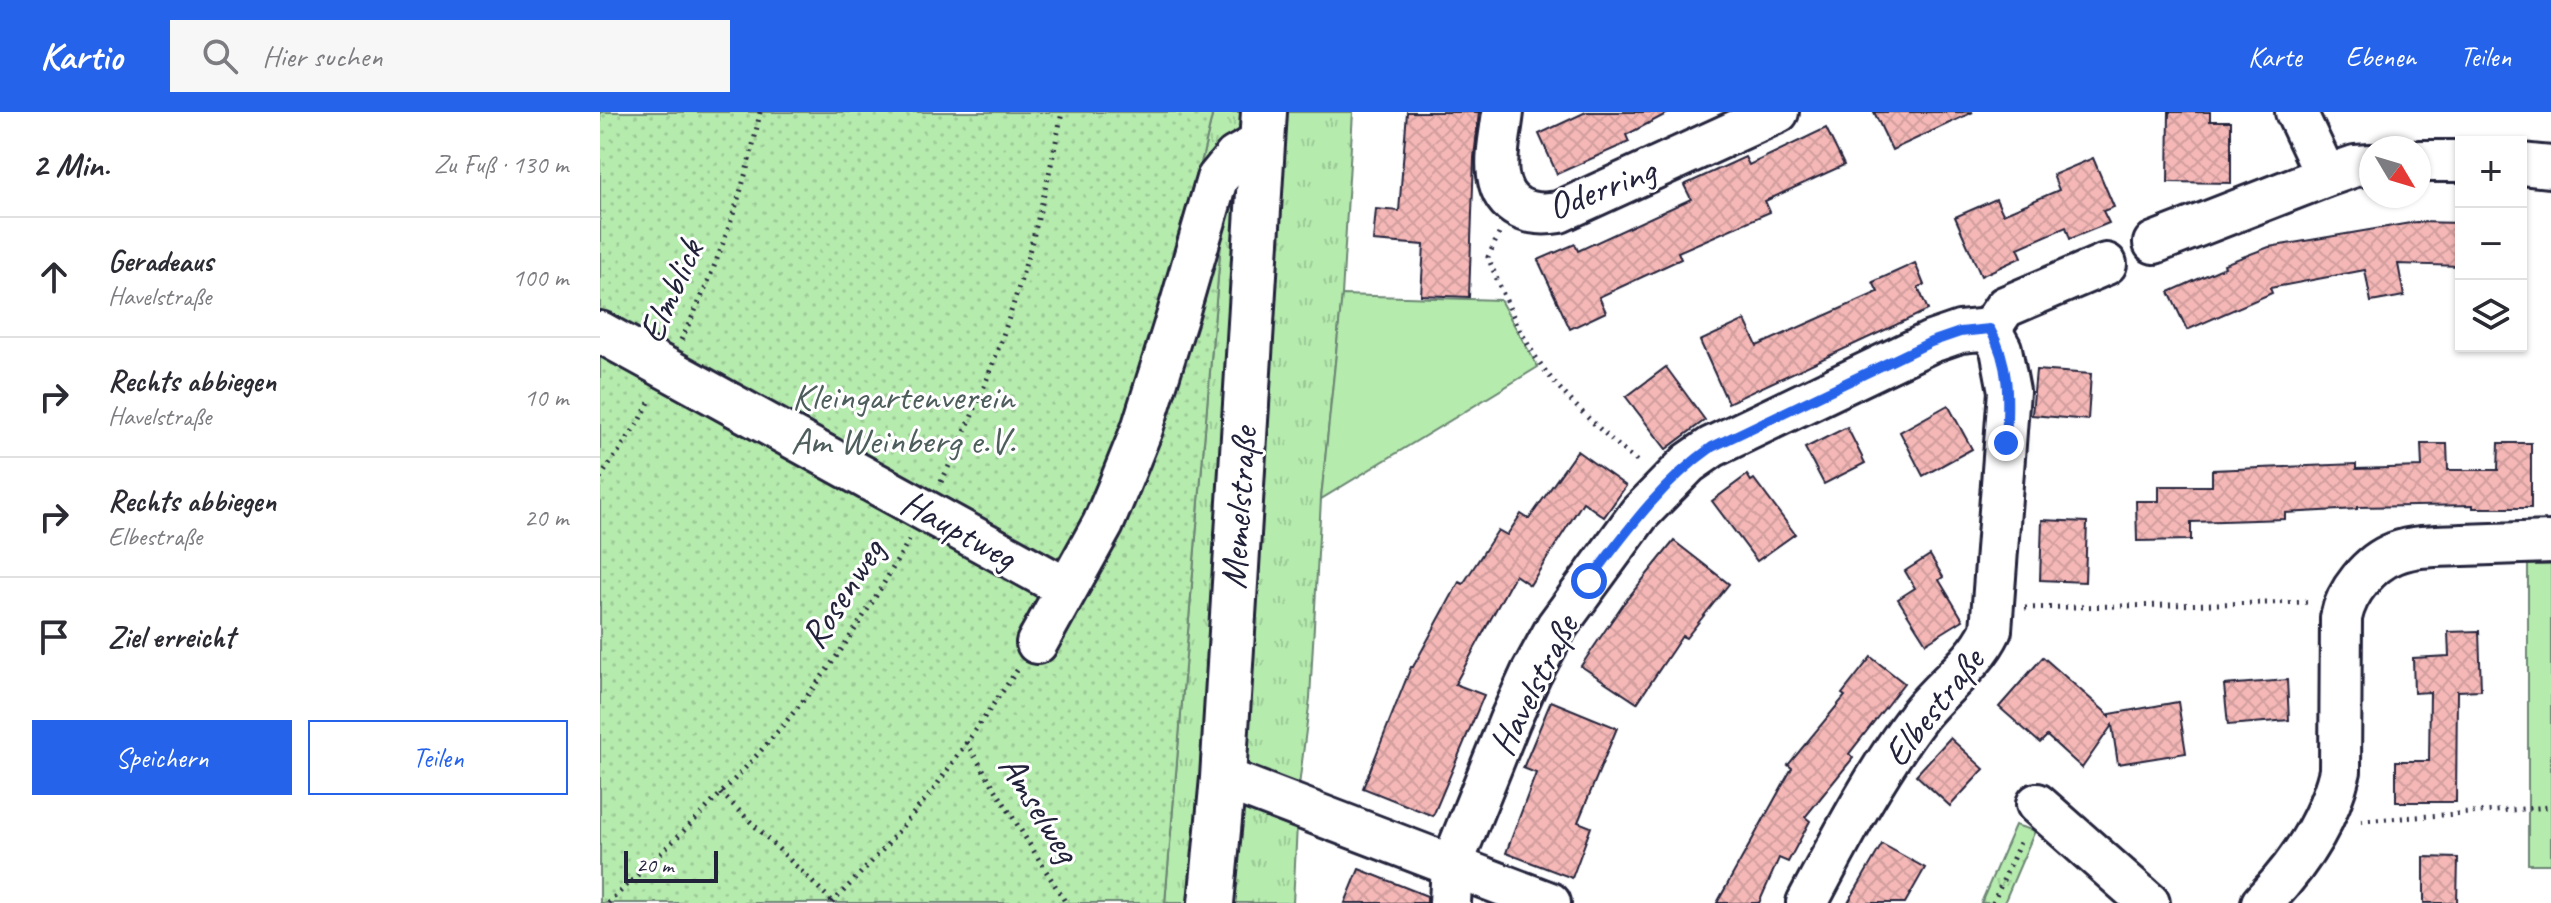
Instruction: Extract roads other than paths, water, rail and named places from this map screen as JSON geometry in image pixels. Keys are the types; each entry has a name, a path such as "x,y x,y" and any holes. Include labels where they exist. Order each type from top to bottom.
{"main road":[{"name":"Memelstraße","path":"1211,903 1223,778 1263,127"}],"street":[{"name":"Oderring","path":"1503,112 1498,175 1503,190 1518,209 1530,214 1559,212 1778,112"},
{"path":"2296,112 2326,176"},
{"path":"1037,643 1103,524 1142,429 1217,179 1263,127"},
{"path":"2431,161 2455,161"},
{"path":"2527,165 2551,167"},
{"path":"2154,243 2359,166"},
{"path":"1996,339 2005,307 2106,264"},
{"name":"Hauptweg","path":"600,332 1066,588"},
{"name":"Havelstraße","path":"1450,903 1452,864 1531,674 1557,626 1639,514 1666,485 1689,463 1725,440 1931,342 1960,332 1996,339"},
{"name":"Elbestraße","path":"1807,903 1885,767 1921,713 1982,649 1991,630 2009,391 1996,339"},
{"path":"2262,903 2282,883 2321,824 2335,795 2340,771 2341,618 2344,602 2374,566 2393,553 2420,547 2551,542"},
{"path":"1223,778 1550,903"},
{"path":"2037,804 2149,903"}],"park label":[{"name":"Kleingartenverein Am Weinberg e.V.","path":"903,418"}]}
